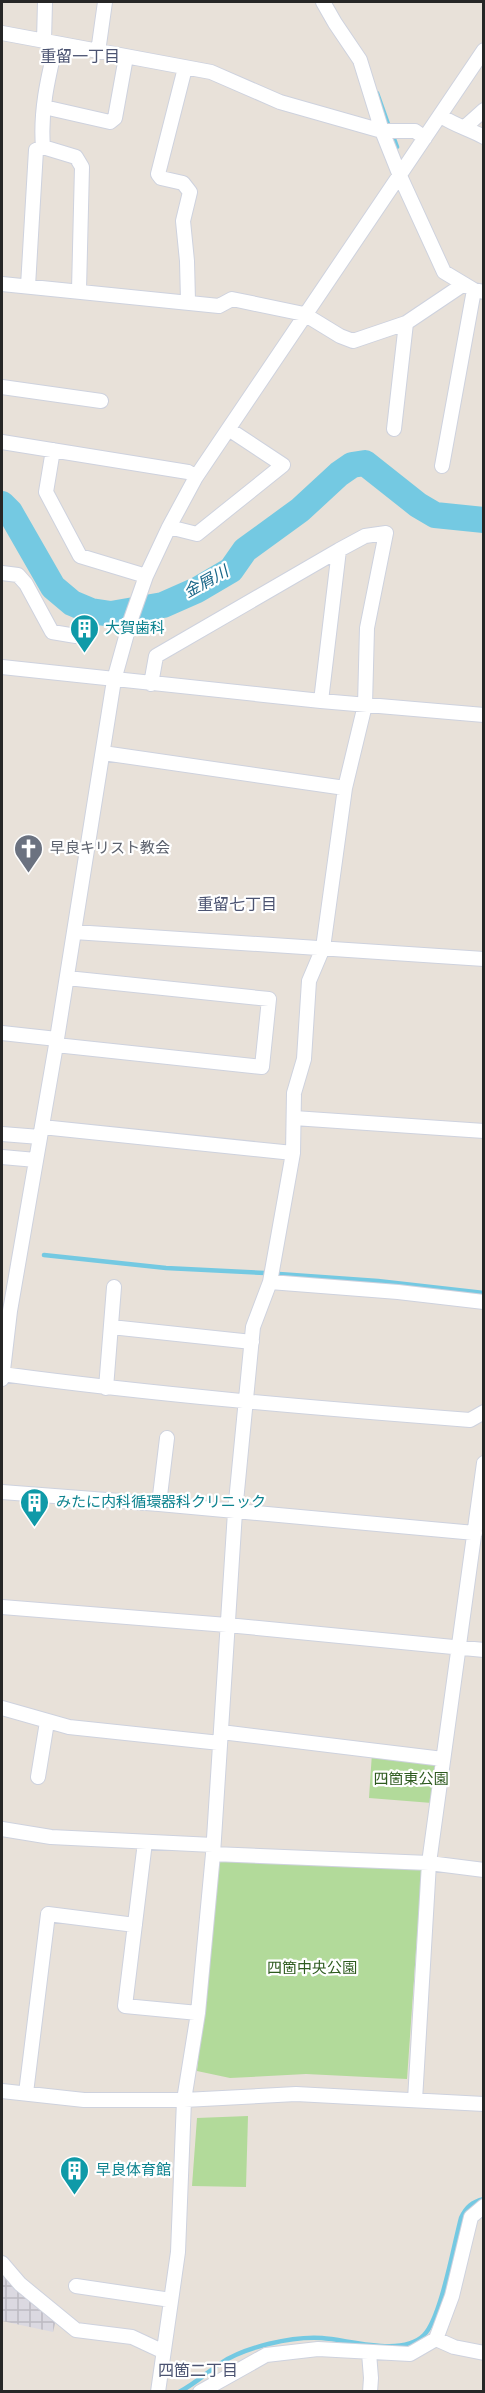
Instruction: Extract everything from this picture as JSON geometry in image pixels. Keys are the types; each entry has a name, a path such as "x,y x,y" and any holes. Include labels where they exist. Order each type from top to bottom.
{"street":[{"path":"43,147 41,124 50,43 45,2"},
{"path":"98,52 105,2"},
{"path":"323,2 360,60 382,131 444,272 474,289"},
{"path":"2,33 223,76 256,94 280,102 382,131 415,131 425,138"},
{"path":"2,1379 6,1311 41,1132 114,680 146,576 169,526 196,477 230,429 304,314 441,116 483,50"},
{"path":"44,106 110,122 114,118 126,57"},
{"path":"184,68 158,174 161,178 183,183 190,192 183,221 188,301"},
{"path":"465,127 483,110"},
{"path":"441,116 483,137"},
{"path":"28,286 36,150 43,147 76,157 82,167 79,290"},
{"path":"2,284 188,301 219,306 232,299 304,314 340,336 353,341 406,322 474,289"},
{"path":"442,466 474,289"},
{"path":"394,429 406,322"},
{"path":"2,387 101,401"},
{"path":"169,526 197,534 283,465 230,429"},
{"path":"2,442 188,472 196,477"},
{"path":"53,450 46,492 80,556 146,576"},
{"path":"151,684 156,656 339,550 365,536 386,532 367,628 365,705 345,788 323,948 309,981 304,1059 294,1093 293,1153 270,1282 253,1327 235,1512 213,1850 198,2013 184,2100 178,2252 158,2387"},
{"path":"321,701 339,550"},
{"path":"2,573 18,575 26,584 52,632 76,636"},
{"path":"2,667 321,701 483,715"},
{"path":"103,753 345,788"},
{"path":"74,932 483,959"},
{"path":"2,1033 56,1042 262,1067 269,999 67,978"},
{"path":"294,1118 483,1131"},
{"path":"2,1134 41,1132 293,1153"},
{"path":"2,1157 36,1160"},
{"path":"270,1282 398,1292 483,1302"},
{"path":"106,1388 114,1287"},
{"path":"111,1327 252,1342"},
{"path":"2,1374 246,1403 470,1420 483,1412"},
{"path":"159,1504 167,1438"},
{"path":"415,2100 429,1863 457,1647 478,1548 475,1533 483,1463"},
{"path":"2,1492 475,1533"},
{"path":"2,1607 227,1625 483,1650"},
{"path":"2,1708 69,1727 443,1758"},
{"path":"38,1777 47,1722"},
{"path":"2,1829 51,1837 145,1842 213,1850 429,1863 483,1870"},
{"path":"145,1842 125,2006 198,2013"},
{"path":"26,2093 48,1914 135,1924"},
{"path":"2,2091 84,2100 184,2100 296,2094 483,2104"},
{"path":"200,2391 266,2355 318,2349 410,2354 436,2339 452,2296 471,2217 483,2206"},
{"path":"2,2263 20,2284 76,2330 132,2337 162,2351"},
{"path":"76,2286 171,2300"},
{"path":"436,2339 454,2347 483,2353"},
{"path":"369,2353 370,2391"}],"shaded area":[{"path":"2,2270 56,2320 53,2332 2,2321"}],"green space":[{"name":"四箇東公園","path":"372,1753 438,1759 432,1803 369,1798"},
{"name":"四箇中央公園","path":"219,1860 422,1866 407,2079 306,2074 230,2078 197,2071"},
{"path":"248,2116 246,2187 192,2186 197,2118"}],"waterway":[{"path":"377,93 388,124"},
{"path":"393,136 397,147"},
{"name":"金屑川","path":"2,504 10,512 53,587 72,603 91,611 111,614 163,605 197,590 231,570 245,550 300,510 352,465 365,463 418,505 435,515 484,520"},
{"path":"44,1255 166,1268 265,1273"},
{"path":"279,1274 378,1281 484,1293"},
{"path":"179,2392 231,2357 269,2344 310,2338 375,2346 403,2345 414,2342 424,2335 436,2313 461,2218 470,2206 484,2199"}],"place":[{"name":"大賀歯科","path":"84,654"},
{"name":"早良キリスト教会","path":"29,874"},
{"name":"みたに内科循環器科クリニック","path":"35,1528"},
{"name":"早良体育館","path":"75,2196"}],"district":[{"name":"重留一丁目","path":"80,57"},
{"name":"重留七丁目","path":"237,905"},
{"name":"四箇二丁目","path":"198,2371"}]}
